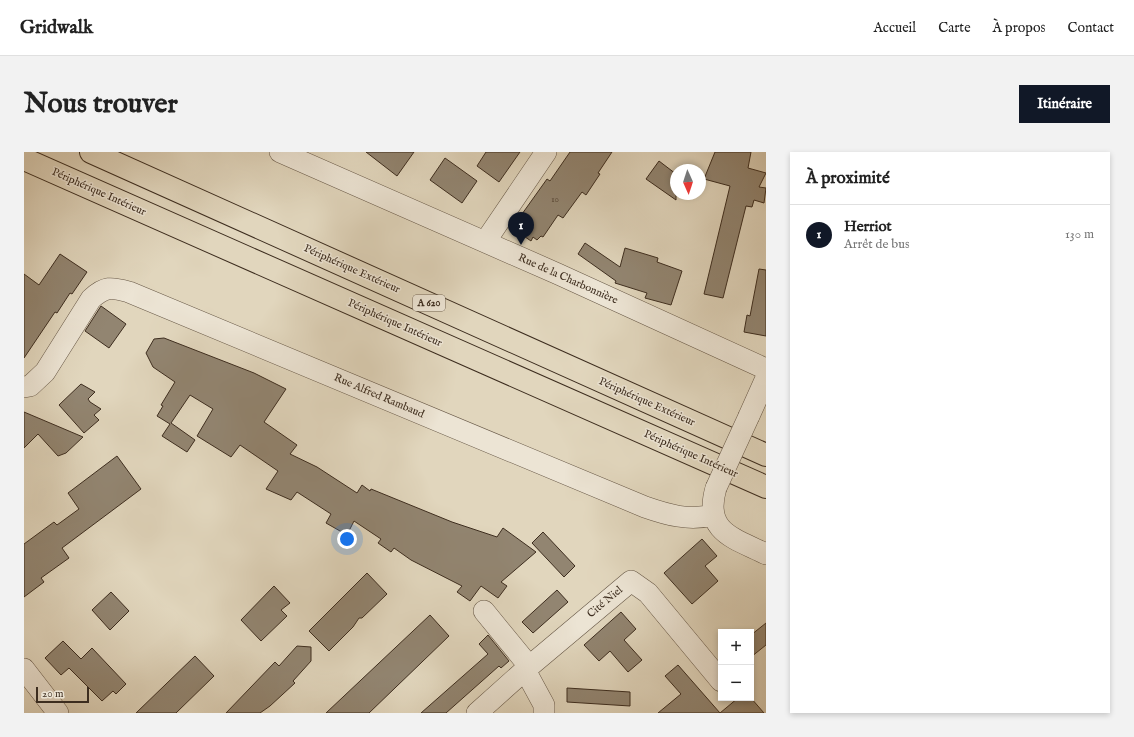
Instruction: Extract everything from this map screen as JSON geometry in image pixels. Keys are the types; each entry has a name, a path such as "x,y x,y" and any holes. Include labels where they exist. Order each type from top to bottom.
{"highway":[{"name":"Périphérique Extérieur","path":"91,152 766,455"},
{"name":"Périphérique Intérieur","path":"24,159 766,487"}],"street":[{"name":"Rue de la Charbonnière","path":"280,152 558,274 766,369"},
{"path":"485,242 546,152"},
{"name":"Rue Alfred Rambaud","path":"24,386 30,386 45,372 91,299 100,291 112,288 128,292 645,507 683,517 696,518 713,515"},
{"path":"766,378 716,488 712,502 713,515 716,523 724,531 766,554"},
{"name":"Cité Niel","path":"477,713 527,668 631,581 648,593 718,678"},
{"path":"484,611 527,668 544,705 544,713"},
{"path":"24,669 55,712"}],"building":[{"path":"366,152 414,152 397,176"},
{"path":"486,152 520,152 499,182 477,166"},
{"path":"570,152 612,152 586,195 582,192 563,218 558,215 543,237 541,236 537,240 533,237 531,241 512,228 547,179 550,181"},
{"path":"715,152 751,152 748,168 766,173 759,187 766,188 764,203 754,200 752,207 746,206 723,298 704,294 730,186 706,180 706,174"},
{"path":"445,158 477,181 462,203 430,180"},
{"path":"659,161 670,169 670,196 646,179"},
{"path":"585,243 620,267 625,248 658,258 657,262 682,271 671,305 645,298 647,293 615,283 616,281 578,254"},
{"path":"60,254 87,272 72,294 70,293 57,313 55,312 24,358 24,274 39,285"},
{"path":"759,269 766,270 766,336 744,332 747,315 750,316"},
{"path":"101,306 126,324 109,348 85,331"},
{"path":"164,338 254,373 286,389 264,422 297,445 290,454 317,467 357,493 362,485 370,491 371,489 452,522 497,537 503,528 536,552 501,582 507,586 498,598 481,586 470,601 457,592 462,586 411,560 394,548 391,552 378,543 381,539 354,521 347,535 326,523 331,514 297,492 291,500 266,489 278,471 240,445 231,457 197,436 213,409 190,395 171,423 195,440 187,452 162,436 170,424 157,416 163,406 161,405 175,382 153,367 146,353 154,339"},
{"path":"81,384 95,392 88,399 101,409 94,415 99,420 84,433 59,405"},
{"path":"24,412 83,437 66,453 58,456 38,434 24,448"},
{"path":"117,456 141,489 62,548 69,558 41,578 44,582 24,597 24,544 54,522 57,525 79,509 68,493"},
{"path":"543,532 575,566 564,577 532,543"},
{"path":"702,539 717,556 705,566 718,581 692,604 664,573"},
{"path":"367,573 387,594 362,618 359,618 353,627 329,651 309,631"},
{"path":"274,586 290,603 281,610 287,616 261,641 241,620"},
{"path":"557,590 568,602 533,633 522,622"},
{"path":"111,592 129,611 110,630 92,610"},
{"path":"621,612 636,629 624,640 642,660 628,672 610,651 599,661 584,645"},
{"path":"430,615 449,636 369,713 326,713"},
{"path":"766,623 766,645 754,655 754,633"},
{"path":"488,635 509,661 501,668 499,666 446,713 421,713 488,654 479,644"},
{"path":"63,641 81,659 92,648 126,684 116,694 113,691 102,701 69,668 61,675 45,658"},
{"path":"297,646 311,647 311,661 293,681 295,683 260,713 226,713 275,662 279,666"},
{"path":"195,656 214,676 176,713 136,713"},
{"path":"678,665 720,713 658,713 681,694 665,676"},
{"path":"567,688 630,692 630,706 567,702"},
{"path":"734,701 754,701 764,713 720,713"}],"place":[{"name":"Herriot","path":"521,245"}]}
